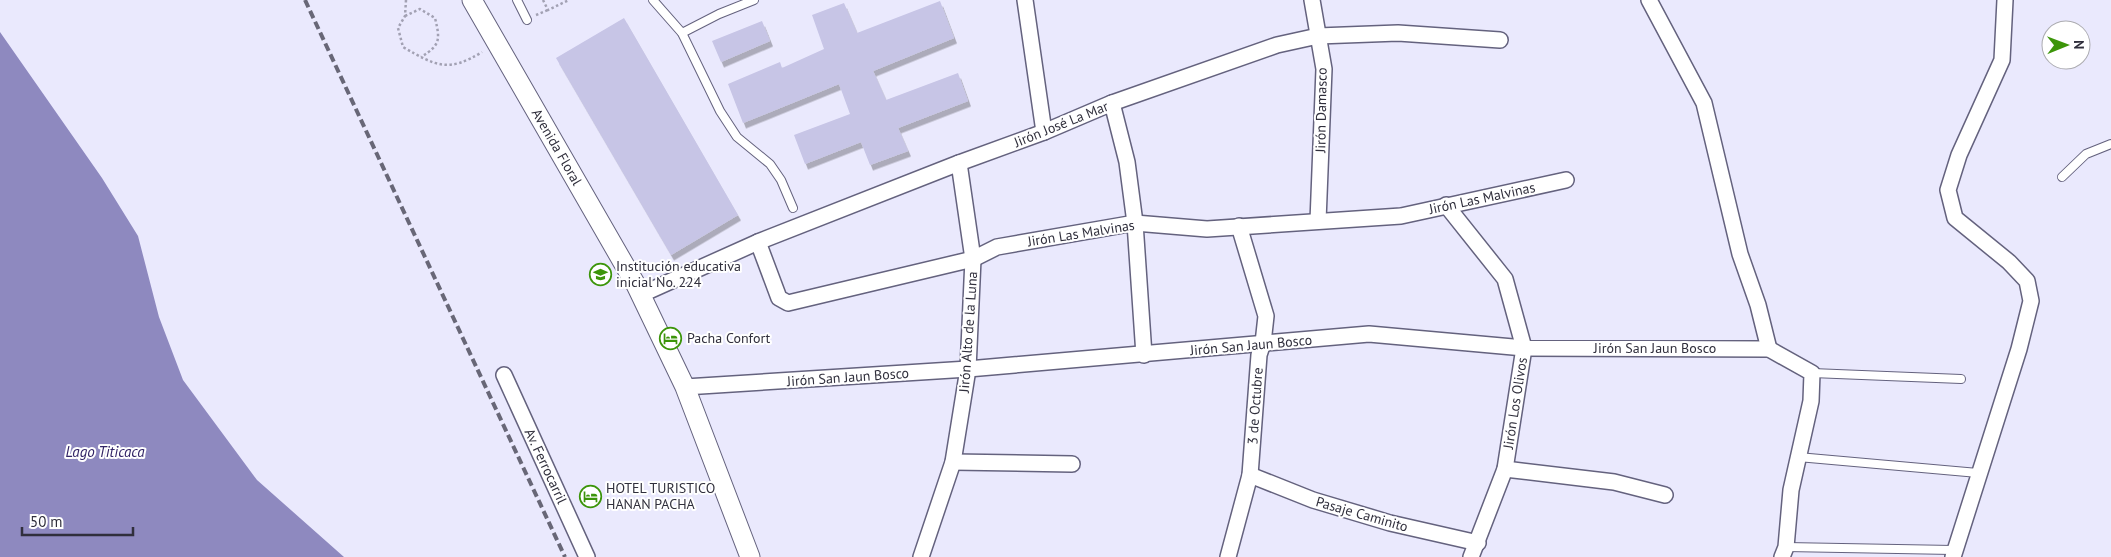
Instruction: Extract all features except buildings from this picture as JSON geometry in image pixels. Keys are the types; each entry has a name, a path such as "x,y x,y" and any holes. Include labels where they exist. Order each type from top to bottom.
{"street":[{"name":"Avenida Floral","path":"472,0 640,295 685,387 750,557"},
{"path":"1025,0 1044,132"},
{"name":"Jirón Damasco","path":"1312,0 1324,69 1318,221"},
{"path":"1649,0 1704,103 1740,254 1758,305 1769,348 1812,373 1812,402 1791,490 1784,552"},
{"path":"1953,553 2019,349 2031,301 2027,281 2009,262 1955,218 1948,190 1959,155 2002,60 2005,0"},
{"name":"Jirón José La Mar","path":"640,295 758,242 959,163 1044,132 1112,103 1277,45 1318,36 1398,33 1500,40"},
{"path":"1112,103 1127,162 1135,224 1144,355"},
{"name":"Jirón Alto de la Luna","path":"920,557 952,462 968,369 973,259 959,163"},
{"name":"Jirón Las Malvinas","path":"758,242 778,298 788,303 973,259 997,247 1135,224 1207,229 1401,216 1566,180"},
{"name":"Jirón Los Olivos","path":"1446,205 1505,279 1524,348 1505,469 1471,557"},
{"name":"3 de Octubre","path":"1228,557 1250,476 1259,355 1263,343 1266,316 1239,226"},
{"name":"Jirón San Jaun Bosco","path":"685,387 968,369 1369,334 1524,348 1769,348"},
{"name":"Av. Ferrocarril","path":"504,375 587,557"},
{"path":"952,462 1072,464"},
{"path":"1505,469 1614,482 1665,495"},
{"name":"Pasaje Caminito","path":"1250,476 1313,500 1390,523 1478,543"}],"lane":[{"path":"517,0 527,20"},
{"path":"653,0 682,33 720,111 737,137 770,164 781,180 793,208"},
{"path":"682,33 719,14 754,0"},
{"path":"2062,178 2086,154 2111,144"},
{"path":"1812,373 1962,379"},
{"path":"1798,457 1978,473"},
{"path":"1784,552 1953,553"}],"path":[{"path":"406,0 405,16 398,28 403,47 440,66 464,63 490,48"},
{"path":"543,0 548,10 569,0"},
{"path":"405,16 420,9 435,18 440,36 434,49 421,57"}],"water":[{"name":"Lago Titicaca","path":"0,32 102,178 138,236 159,317 183,380 257,480 344,557 0,557"}],"railway":[{"path":"305,0 565,557"}],"place":[{"name":"Institución educativa inicial No. 224","path":"600,274"},
{"name":"Pacha Confort","path":"671,338"},
{"name":"HOTEL TURISTICO HANAN PACHA","path":"590,496"}]}
